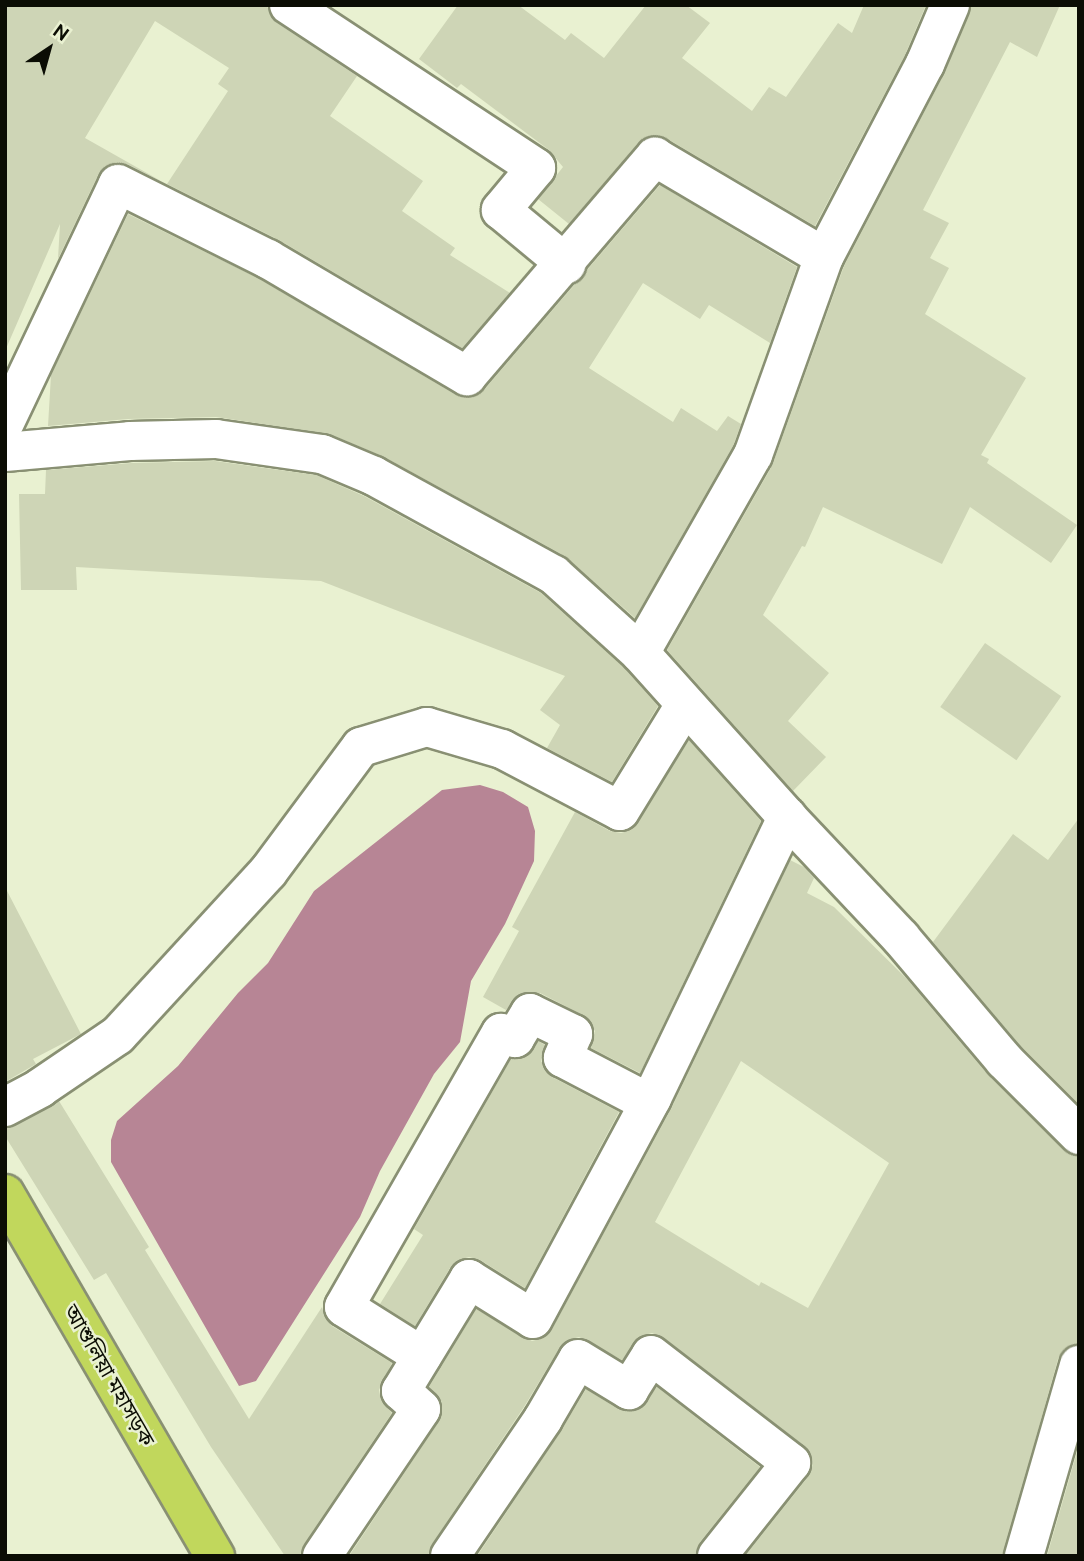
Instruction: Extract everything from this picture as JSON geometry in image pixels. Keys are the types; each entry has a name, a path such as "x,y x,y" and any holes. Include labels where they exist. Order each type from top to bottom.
{"highway":[{"name":"আশুলিয়া মহাসড়ক","path":"5,1194 215,1556"}],"street":[{"path":"289,5 536,168 501,210 566,264"},
{"path":"640,653 753,455 824,257 925,64 950,5"},
{"path":"5,422 118,184 268,260 467,376 566,264 655,157 824,257"},
{"path":"5,452 130,441 216,439 322,454 374,476 554,575 640,653 787,817 901,938 1004,1060 1079,1135"},
{"path":"5,1107 40,1088 118,1035 268,872 361,747 427,727 502,749 620,811 685,705"},
{"path":"322,1556 421,1409 401,1391 469,1279 533,1319 649,1103 787,817"},
{"path":"422,1356 344,1307 502,1033 515,1038 530,1013 573,1034 563,1058 649,1103"},
{"path":"450,1556 543,1419 578,1359 629,1390 651,1355 791,1463 718,1556"},
{"path":"1024,1556 1079,1365"}],"shaded area":[{"path":"480,785 503,792 528,807 535,831 534,861 505,924 471,981 460,1042 434,1074 380,1171 360,1217 256,1381 239,1386 111,1162 111,1140 117,1121 178,1066 238,993 268,963 314,891 442,790"}],"building":[{"path":"5,5 267,5 270,15 277,23 357,76 330,116 423,181 402,211 455,248 450,255 510,293 462,348 279,240 167,184 228,91 218,84 229,68 155,21 85,138 161,181 127,164 116,162 105,166 98,175 58,259 60,224 5,351"},
{"path":"458,5 518,5 565,40 571,33 604,58 646,5 686,5 710,23 682,58 752,111 769,87 786,97 838,23 852,33 864,5 926,5 905,55 815,226 666,138 656,135 638,143 569,224 538,199 563,167 549,150 461,84 457,88 419,59"},
{"path":"971,5 1060,5 1037,57 1010,42 923,210 949,223 930,258 949,268 925,314 1026,378 981,455 989,459 987,463 1077,525 1051,563 970,507 942,564 823,507 805,547 802,546 763,615 829,673 788,721 826,757 793,791 667,650 772,466 844,266 944,74"},
{"path":"660,185 797,267 770,343 709,305 700,319 643,283 589,368 673,422 681,408 717,431 728,416 741,424 733,446 635,618 565,556 384,457 330,434 216,417 128,419 48,426 51,375 128,214 258,278 456,395 466,398 484,390"},
{"path":"215,461 316,475 364,496 541,593 624,668 658,706 612,782 547,748 560,725 540,710 565,676 321,581 76,567 77,590 21,590 19,494 45,494 46,470 131,463"},
{"path":"985,643 1061,696 1016,760 940,707"},
{"path":"689,740 761,821 640,1073 591,1048 595,1031 583,1015 540,993 519,994 506,1010 483,997 519,931 512,927 575,812 610,831 621,833 631,830"},
{"path":"1079,818 1079,1104 1020,1045 933,942 1013,834 1048,860"},
{"path":"790,860 804,867 814,878 807,893 834,907 906,978 988,1075 1064,1150 1079,1156 1079,1344 1064,1349 1058,1359 1003,1556 745,1556 808,1477 813,1465 811,1454 664,1338 652,1333 641,1336 622,1360 579,1337 568,1340 560,1347 524,1407 432,1544 428,1556 349,1556 439,1421 442,1402 429,1387 476,1309 532,1341 543,1338 552,1329 672,1107","holes":["741,1061 889,1163 808,1308 761,1282 759,1286 655,1222"]},
{"path":"5,887 81,1034 33,1059 36,1064 5,1082"},
{"path":"538,1041 545,1045 541,1061 552,1077 619,1112 525,1288 480,1260 469,1257 459,1260 450,1268 415,1326 380,1304 423,1235 414,1229 511,1059 526,1057"},
{"path":"59,1101 149,1247 145,1250 249,1419 322,1307 332,1326 392,1363 379,1390 381,1400 392,1413 304,1544 300,1556 285,1556 211,1447 106,1273 94,1280 5,1136 5,1129"},
{"path":"657,1387 760,1467 700,1542 696,1556 477,1556 586,1389 618,1409 629,1412 640,1409"},
{"path":"1079,1445 1079,1556 1047,1556"}]}
